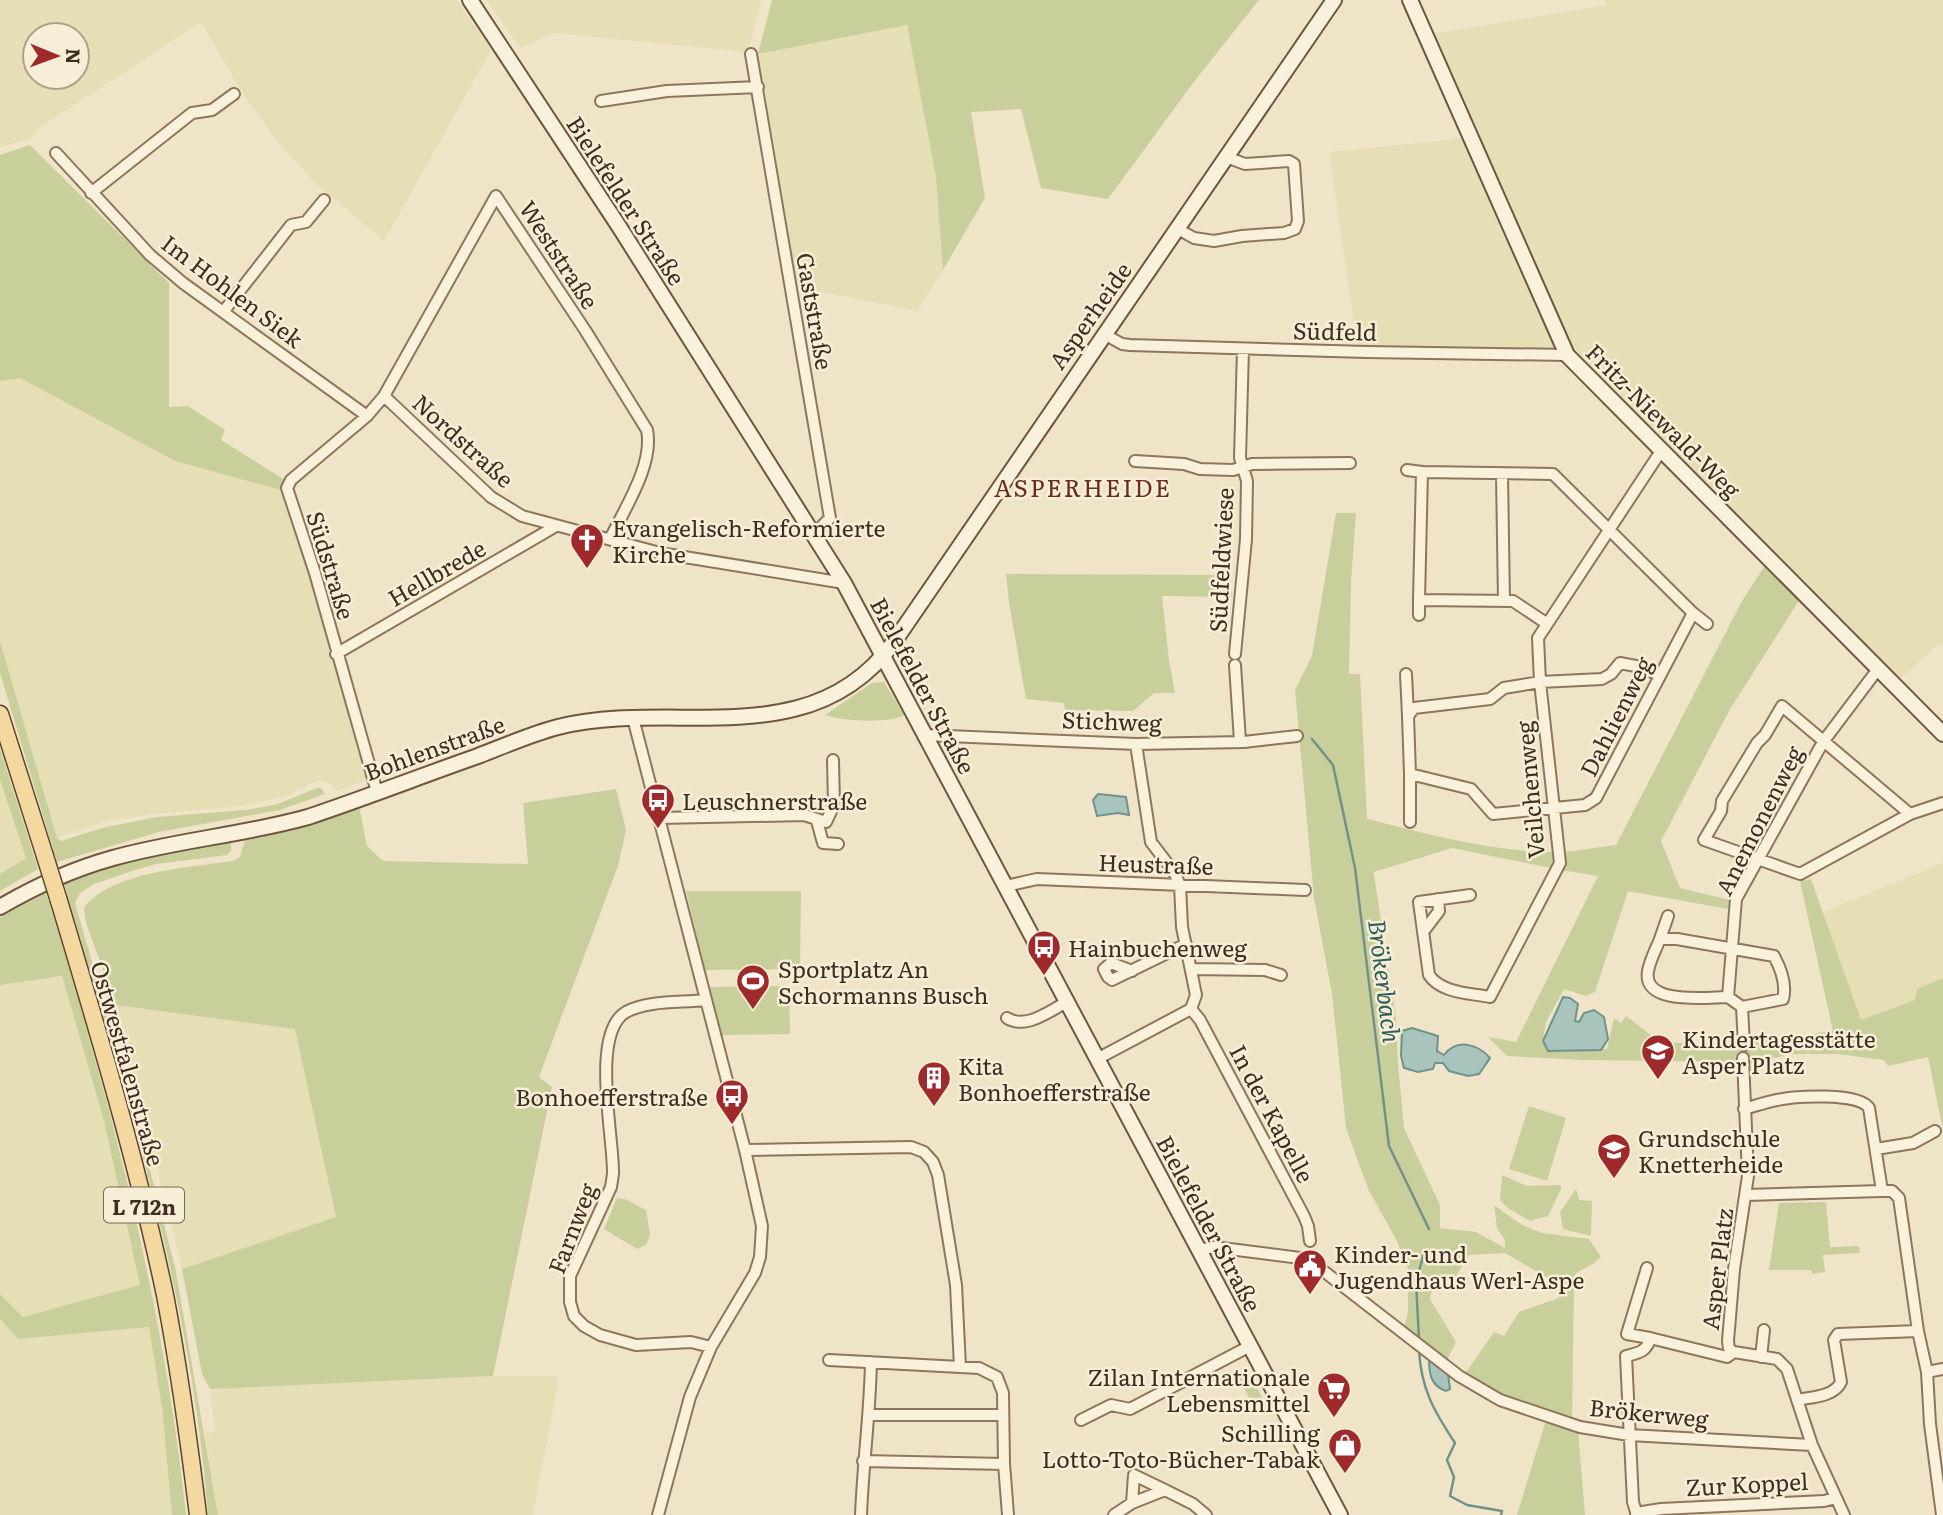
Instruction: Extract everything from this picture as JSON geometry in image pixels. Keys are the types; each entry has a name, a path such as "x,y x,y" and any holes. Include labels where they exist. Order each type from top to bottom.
{"main road":[{"name":"Ostwestfalenstraße","path":"0,713 101,1040 137,1175 161,1280 183,1402 198,1515"}],"street":[{"name":"Bielefelder Straße","path":"470,0 620,228 844,583 1340,1515"},
{"name":"Asperheide","path":"883,657 1334,0"},
{"name":"Fritz-Niewald-Weg","path":"1410,0 1567,355 1943,734"},
{"name":"Gaststraße","path":"751,54 830,518 814,534"},
{"path":"601,102 667,91 758,87"},
{"path":"91,193 192,113 212,110 234,94"},
{"name":"Im Hohlen Siek","path":"56,153 150,256 183,283 367,416"},
{"path":"1177,229 1194,237 1214,241 1284,233 1296,229 1298,221 1294,164 1289,161 1245,164 1226,157"},
{"name":"Weststraße","path":"384,396 496,196 585,330 647,430 649,442 646,463 610,539"},
{"path":"224,311 291,225 306,222 324,200"},
{"name":"Südfeld","path":"1104,334 1122,344 1130,345 1567,355"},
{"name":"Südfeldwiese","path":"1240,741 1235,659 1246,539 1247,481 1240,457 1243,349"},
{"name":"Südstraße","path":"376,788 315,573 287,488 291,480 367,416 384,396"},
{"name":"Nordstraße","path":"384,396 491,496 522,516 660,553 844,583"},
{"name":"Veilchenweg","path":"1438,899 1419,902 1429,975 1444,988 1490,997 1560,863 1540,682 1538,638 1661,451"},
{"path":"1135,461 1184,464 1200,469 1242,468"},
{"name":"Südfeldwiese","path":"1242,468 1252,464 1350,463"},
{"path":"1407,470 1502,475 1553,474 1707,624"},
{"path":"1419,615 1422,472"},
{"path":"1502,475 1504,601"},
{"name":"Hellbrede","path":"336,654 556,526"},
{"path":"1419,600 1513,601 1546,623"},
{"name":"Dahlienweg","path":"1409,774 1471,789 1493,814 1586,805 1596,798 1693,613"},
{"name":"Bohlenstraße","path":"0,907 41,885 112,858 281,824 376,788 558,727 633,718 751,716 795,710 828,698 883,657"},
{"path":"1408,716 1414,708 1490,699 1504,688 1540,682 1602,679 1611,674 1620,663 1626,662 1659,674"},
{"name":"Anemonenweg","path":"1728,997 1736,900 1822,742 1878,669"},
{"path":"1406,674 1410,822"},
{"path":"1910,814 1782,706 1722,801 1721,811 1704,841 1800,874 1910,814 1943,803"},
{"path":"633,718 745,1150 762,1226 760,1257 747,1290 712,1347 690,1396 657,1515"},
{"name":"Stichweg","path":"925,736 1136,744 1240,741 1297,736"},
{"path":"1097,1059 1191,1009 1196,995 1182,927 1180,885 1174,872 1151,842 1136,744"},
{"path":"833,760 834,805 822,821 823,843 838,844"},
{"path":"660,818 804,815 822,821"},
{"name":"Heustraße","path":"1006,886 1037,879 1305,890"},
{"path":"1423,932 1439,911 1438,899 1470,895"},
{"path":"1660,939 1774,956 1781,968 1785,993 1783,999 1742,1007 1728,997 1682,998 1665,996 1656,990 1648,982 1648,971 1668,916"},
{"path":"1132,971 1186,944"},
{"path":"1191,969 1265,970 1280,975"},
{"name":"Farnweg","path":"706,1000 646,1006 623,1014 615,1023 609,1045 605,1080 613,1174 611,1187 570,1276 570,1302 574,1316 584,1326 600,1335 636,1345 691,1342 712,1347"},
{"path":"1007,1018 1015,1023 1026,1023 1067,1002"},
{"path":"1742,1007 1744,1045"},
{"name":"In der Kapelle","path":"1191,1009 1304,1216 1310,1241"},
{"name":"Asper Platz","path":"1744,1058 1746,1195 1727,1341 1729,1349 1734,1352 1777,1359 1787,1369 1812,1445 1844,1515"},
{"path":"1744,1109 1793,1098 1837,1098 1866,1102 1870,1108 1882,1191"},
{"path":"1876,1149 1913,1143 1935,1131"},
{"path":"745,1150 911,1147 924,1152 939,1175 956,1285 960,1367"},
{"path":"1746,1195 1892,1191 1899,1198 1917,1331 1927,1371 1930,1424 1942,1515"},
{"name":"Brökerweg","path":"1199,1250 1214,1247 1308,1259 1459,1376 1500,1400 1580,1427 1629,1435 1812,1445"},
{"name":"Zur Koppel","path":"1647,1268 1627,1334 1626,1356 1629,1435 1637,1514 1836,1498"},
{"path":"1761,1357 1764,1330"},
{"path":"1797,1400 1832,1393 1838,1388 1841,1382 1834,1340 1838,1334 1917,1331"},
{"path":"1627,1334 1727,1357 1734,1352"},
{"path":"1626,1356 1643,1352 1650,1338"},
{"name":"Bielefelder Straße","path":"1081,1420 1111,1405 1130,1409 1250,1346"},
{"path":"829,1360 979,1368 996,1377 1003,1393 1003,1464 1008,1515"},
{"path":"861,1515 863,1461 870,1415 871,1362"},
{"path":"1927,1371 1943,1369"},
{"path":"870,1415 1003,1415"},
{"path":"863,1461 1003,1464"},
{"path":"1132,1503 1134,1475 1193,1504 1206,1515"},
{"path":"1114,1515 1132,1503 1165,1490"}],"shaded area":[{"path":"0,0 457,0 491,50 384,241 315,183 277,141 241,91 201,22 36,130 31,138 0,147"},
{"path":"487,0 761,0 748,52 554,33 520,48"},
{"path":"1605,0 1943,0 1943,644 1936,646 1898,681 1569,351 1432,34 1607,5"},
{"path":"907,25 936,177 943,270 917,311 796,287 758,54"},
{"path":"1467,138 1559,349 1552,353 1358,349 1329,152"},
{"path":"20,378 175,461 281,490 296,530 368,780 337,791 328,782 317,781 286,796 270,800 240,806 106,821 57,838 0,641 0,381"},
{"path":"0,780 26,858 0,874"},
{"path":"1943,863 1943,978 1917,989 1915,1000 1861,1021 1823,912"},
{"path":"62,976 104,1121 140,1286 23,1317 0,1294 0,985"},
{"path":"116,1005 295,1028 336,1217 182,1269"},
{"path":"0,1319 18,1339 149,1327 162,1407 172,1515 0,1515"},
{"path":"493,1376 559,1376 533,1515 218,1515 205,1433 215,1432 210,1389"}],"green space":[{"path":"772,0 1259,0 1193,83 1108,199 1041,188 1021,109 971,112 985,198 943,270 936,177 907,25 758,54"},
{"path":"30,145 169,283 169,407 188,406 225,430 221,440 285,480 281,490 175,461 20,378 0,381 0,155"},
{"path":"1336,513 1356,513 1349,674 1360,674 1367,819 1484,846 1555,852 1551,868 1452,848 1374,872 1371,855 1396,1018 1404,1128 1440,1205 1440,1228 1476,1232 1505,1248 1505,1240 1497,1228 1494,1205 1522,1225 1542,1233 1589,1239 1601,1257 1576,1273 1574,1282 1572,1422 1501,1398 1465,1374 1494,1332 1504,1336 1519,1312 1559,1298 1555,1282 1505,1253 1469,1255 1453,1281 1435,1274 1430,1299 1456,1342 1446,1362 1404,1329 1408,1311 1408,1269 1397,1241 1368,1189 1346,1128 1332,994 1314,898 1295,690 1312,656"},
{"path":"1766,564 1800,599 1729,711 1661,841 1680,888 1730,900 1728,909 1628,891 1595,992 1586,996 1564,989 1546,1022 1543,1040 1547,1048 1607,1049 1614,1018 1621,1023 1626,1016 1660,1042 1739,1046 1739,1062 1507,1056 1488,1037 1516,1042 1598,876 1561,870 1565,862 1565,852 1616,845 1742,601"},
{"path":"1006,574 1229,575 1232,597 1162,596 1175,693 1154,693 1133,711 1065,710 1064,703 1026,699"},
{"path":"0,641 57,838 61,841 102,828 157,817 246,810 278,804 317,788 321,788 325,794 280,810 159,832 57,862 0,673"},
{"path":"884,682 904,715 889,720 865,721 825,715 872,683"},
{"path":"0,748 38,869 0,891 0,874 26,858 0,780"},
{"path":"616,789 626,830 618,866 539,1077 552,1087 493,1376 210,1389 202,1374 182,1269 336,1217 295,1029 116,1005 86,923 84,908 112,886 152,873 233,861 240,857 245,840 294,830 359,806 367,846 383,861 528,864 523,803"},
{"path":"231,843 231,851 227,855 156,864 132,871 94,884 80,893 75,903 129,1089 175,1267 218,1515 208,1515 200,1434 187,1354 153,1195 64,883 141,859"},
{"path":"1811,879 1861,1020 1915,1000 1917,989 1943,978 1943,1130 1928,1057 1888,1066 1884,1060 1837,1054 1792,1054 1747,1064 1747,1042 1833,1031 1800,881"},
{"path":"686,891 801,891 800,969 705,970"},
{"path":"46,893 112,1123 149,1279 164,1357 186,1515 172,1515 162,1407 149,1327 18,1339 0,1319 0,1294 23,1317 140,1285 104,1121 62,976 0,985 0,917"},
{"name":"Sportplatz An Schormanns Busch","path":"789,986 790,1034 722,1035 710,987"},
{"path":"1529,1106 1566,1118 1547,1181 1509,1169"},
{"path":"1502,1175 1527,1186 1561,1185 1548,1216 1530,1221 1508,1208 1500,1200"},
{"path":"1576,1189 1579,1200 1592,1201 1591,1236 1563,1229 1560,1212"},
{"path":"617,1198 625,1199 646,1210 650,1235 646,1245 637,1249 604,1229"},
{"path":"1826,1202 1830,1247 1859,1246 1860,1253 1823,1255 1825,1272 1812,1274 1811,1270 1769,1270 1779,1203"},
{"path":"1250,1374 1265,1403 1255,1409 1239,1378"},
{"path":"1546,1420 1578,1430 1585,1515 1517,1515"}],"water":[{"path":"1098,794 1126,797 1129,815 1118,813 1097,816 1093,800"},
{"path":"1563,997 1578,1004 1575,1021 1579,1022 1584,1013 1594,1010 1604,1017 1608,1039 1601,1050 1548,1051 1543,1041"},
{"path":"1412,1028 1438,1036 1437,1051 1444,1055 1455,1046 1467,1045 1480,1049 1490,1058 1479,1074 1468,1076 1449,1071 1443,1063 1435,1063 1433,1069 1418,1072 1404,1068 1401,1056 1402,1031"},
{"path":"1429,1359 1448,1374 1450,1389 1446,1391 1434,1383"}],"waterway":[{"name":"Brökerbach","path":"1312,739 1333,765 1355,868 1389,1146 1429,1229"},
{"name":"Brökerbach","path":"1419,1340 1416,1281 1425,1250"},
{"name":"Brökerbach","path":"1419,1350 1430,1399 1455,1443 1447,1460 1454,1477 1450,1496 1467,1505 1502,1511 1501,1515"}],"place":[{"name":"Evangelisch-Reformierte Kirche","path":"587,570"},
{"name":"Leuschnerstraße","path":"658,830"},
{"name":"Hainbuchenweg","path":"1044,977"},
{"name":"Sportplatz An Schormanns Busch","path":"753,1011"},
{"name":"Kindertagesstätte Asper Platz","path":"1658,1081"},
{"name":"Kita Bonhoefferstraße","path":"934,1108"},
{"name":"Bonhoefferstraße","path":"732,1126"},
{"name":"Grundschule Knetterheide","path":"1614,1180"},
{"name":"Kinder- und Jugendhaus Werl-Aspe","path":"1310,1296"},
{"name":"Zilan Internationale Lebensmittel","path":"1334,1419"},
{"name":"Schilling Lotto-Toto-Bücher-Tabak","path":"1345,1475"}],"district":[{"name":"ASPERHEIDE","path":"1083,486"}]}
